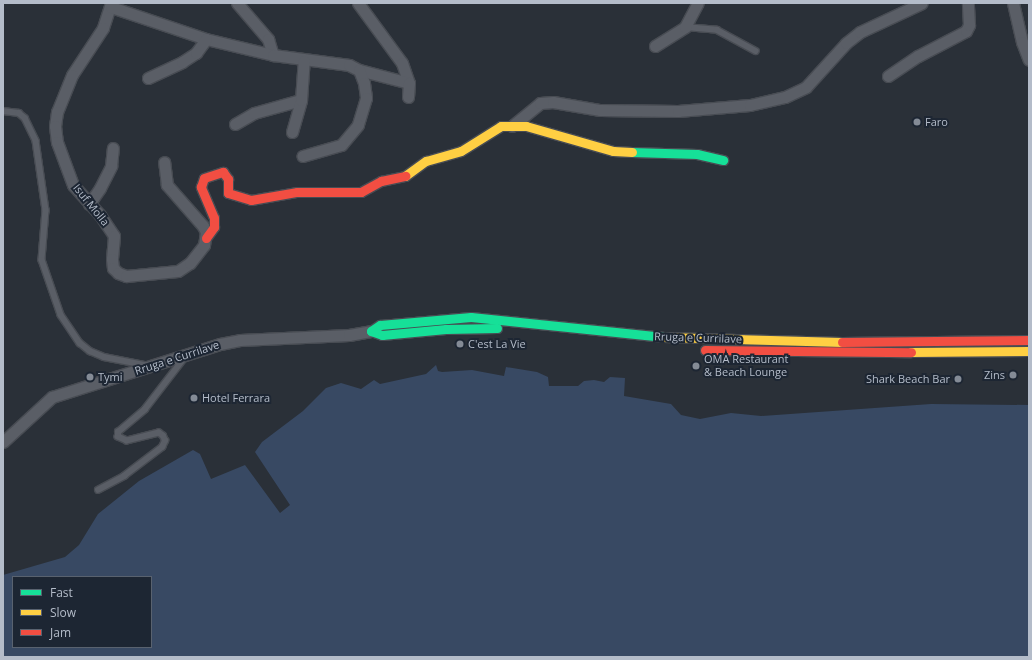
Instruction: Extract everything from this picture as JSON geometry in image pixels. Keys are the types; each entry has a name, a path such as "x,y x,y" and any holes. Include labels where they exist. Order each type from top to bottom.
{"main road":[{"path":"206,238 214,227 214,218 203,196 201,187 204,178 223,172 228,179 228,193 251,200 298,192 361,192 381,181 404,176 426,161 460,151 501,126 526,126 613,151 697,154 722,160"},
{"name":"Rruga e Currilave","path":"371,331 380,324 471,317 688,340 889,343 1029,340"},
{"name":"Rruga e Currilave","path":"371,331 382,335 453,329 505,329 588,339"},
{"name":"Rruga e Currilave","path":"697,350 834,354 1029,351"}],"street":[{"path":"237,3 268,39 273,55"},
{"path":"358,3 402,62 409,83 408,97"},
{"path":"655,46 686,28 698,3"},
{"path":"512,126 540,103 553,102 600,110 670,111 750,105 785,98 806,87 841,48 860,32 922,3"},
{"path":"888,76 918,56 966,31 969,25 968,3"},
{"path":"1013,3 1022,42 1029,60"},
{"path":"111,5 206,39 304,61 349,65 359,70 409,83"},
{"name":"Isuf Molla","path":"111,5 103,28 72,75 57,112 57,142 66,168 78,193 100,215 114,236 113,268 118,273 126,276 178,271 190,263 206,238"},
{"path":"148,78 187,59 204,44 206,39"},
{"path":"292,132 301,100 304,61"},
{"path":"302,156 341,145 358,125 366,98 364,83 359,70"},
{"path":"235,124 254,113 301,100"},
{"path":"89,204 100,188 111,166 113,148"},
{"path":"164,162 167,184 203,226 206,238"},
{"name":"Rruga e Currilave","path":"3,442 52,397 240,340 349,335 371,331"}],"lane":[{"path":"686,28 717,30 756,51"},
{"path":"3,111 18,113 25,118 36,141 46,210 42,260 62,315 80,343 90,351 104,357 151,367"},
{"path":"98,490 124,476 162,447 165,441 163,436 159,434 127,440 118,437 118,432 145,409 185,357"}],"water":[{"path":"436,365 438,371 442,372 472,370 504,376 506,367 537,372 548,377 549,386 578,386 584,381 594,380 604,382 610,377 625,378 624,396 671,404 681,415 700,419 731,413 761,416 931,404 1029,405 1029,657 3,657 3,575 65,557 79,545 98,514 139,481 193,450 200,454 211,479 245,465 280,513 290,505 255,452 262,442 303,411 326,388 341,383 361,389 374,380 380,384 426,374"}],"traffic: fast":[{"path":"632,152 697,154 723,160"},
{"path":"371,331 380,325 471,317 664,337"},
{"path":"371,331 382,335 446,329 497,328"}],"traffic: slow":[{"path":"405,176 426,161 461,151 501,126 526,126 613,151 632,152"},
{"path":"664,337 842,342"},
{"path":"911,352 1029,351"}],"traffic: jam":[{"path":"206,238 214,227 214,218 201,187 204,178 223,172 228,179 228,193 251,200 297,192 361,192 381,181 405,176"},
{"path":"842,342 1029,340"},
{"path":"705,350 911,352"}],"place":[{"name":"Faro","path":"917,122"},
{"name":"C'est La Vie","path":"460,344"},
{"name":"OMA Restaurant & Beach Lounge","path":"696,366"},
{"name":"Zins","path":"1013,375"},
{"name":"Tymi","path":"90,377"},
{"name":"Shark Beach Bar","path":"958,379"},
{"name":"Hotel Ferrara","path":"194,398"}]}
